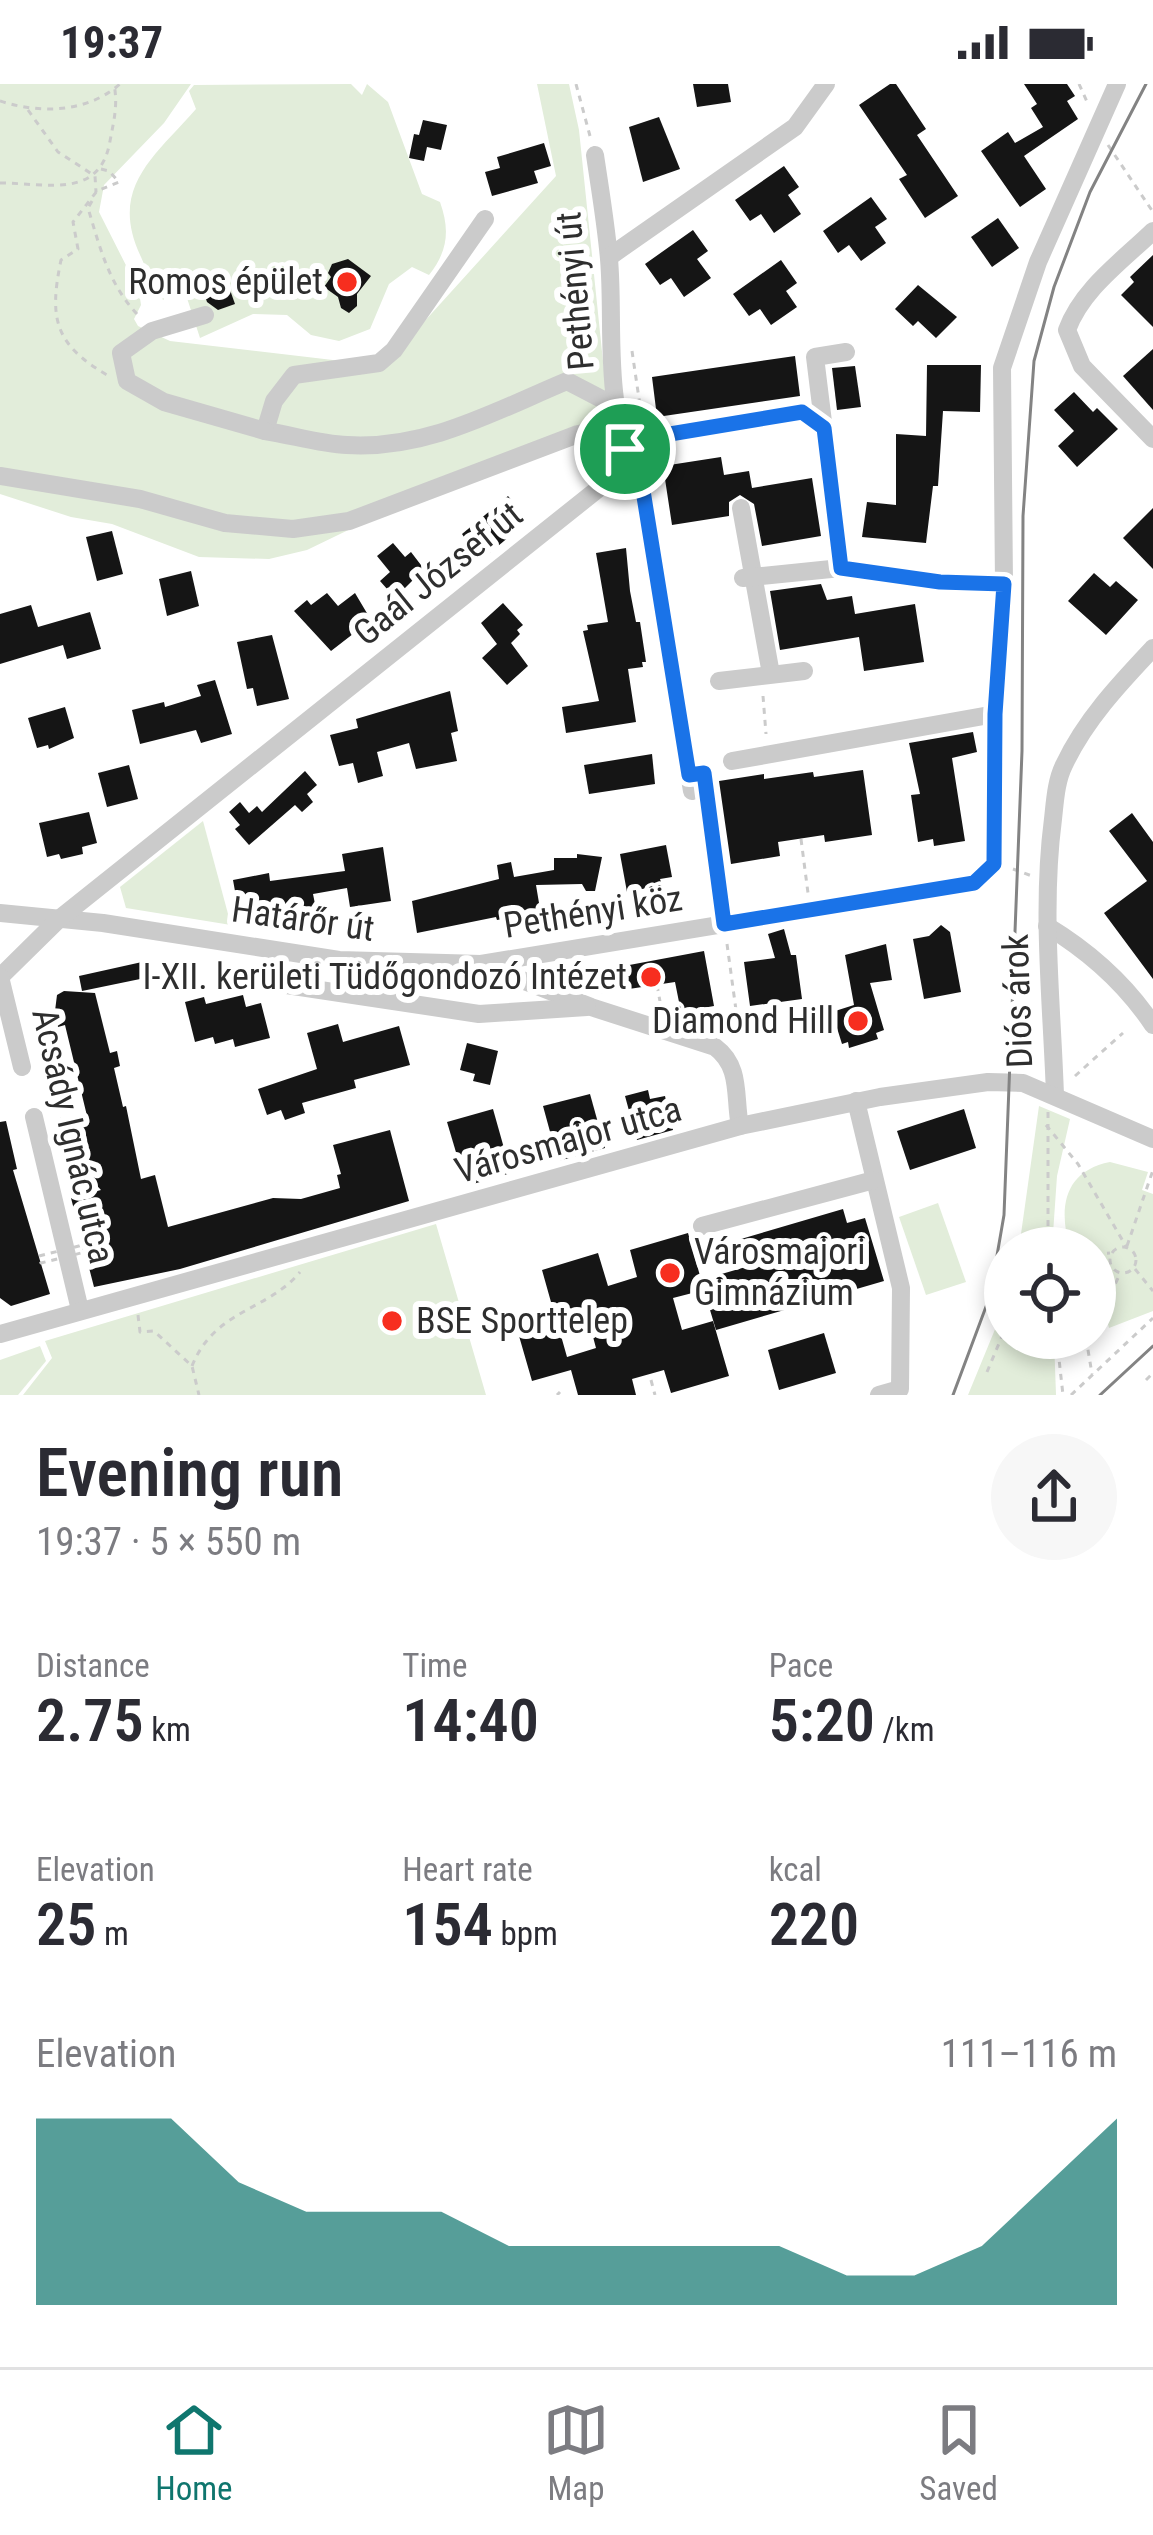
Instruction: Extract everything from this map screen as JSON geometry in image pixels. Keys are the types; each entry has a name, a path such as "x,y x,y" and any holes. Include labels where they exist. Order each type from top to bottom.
{"street":[{"path":"609,257 795,127 826,84"},
{"path":"994,864 995,714 1004,584 1002,368 1038,262 1117,84"},
{"name":"Pethényi út","path":"595,155 609,257 617,407 625,449 640,472 699,793"},
{"path":"265,430 274,401 294,375 379,363 394,350 485,219"},
{"path":"1153,231 1074,311 1067,331 1082,366 1153,440"},
{"path":"205,315 152,331 121,353 127,381 164,402 265,430 345,445 402,443 448,432 567,380 617,407"},
{"path":"841,568 815,357 846,352"},
{"path":"625,449 658,436 802,412 824,428"},
{"name":"Gaál József út","path":"0,476 140,500 225,523 293,529 349,521 578,434 602,430 614,435 625,449 621,463 603,485 59,920 0,977"},
{"path":"741,508 766,675"},
{"path":"748,577 841,568 940,582 1004,584"},
{"name":"Diós árok","path":"1055,1096 1047,926 1049,844 1063,766 1111,693 1153,647"},
{"path":"719,681 804,671"},
{"path":"732,761 995,714"},
{"name":"Pethényi köz","path":"481,964 974,883 994,864"},
{"name":"Határőr út","path":"0,913 339,960 481,964 716,1047 727,1055 736,1084 740,1126"},
{"path":"1047,926 1128,989 1153,1024"},
{"name":"Acsády Ignác utca","path":"0,977 22,1067"},
{"name":"Határőr út","path":"280,985 479,1014 592,1007"},
{"name":"Városmajor utca","path":"0,1334 740,1126 856,1101 1003,1081 1023,1083 1153,1139"},
{"path":"856,1101 901,1288 900,1389 879,1395"},
{"name":"Acsády Ignác utca","path":"34,1117 80,1310"},
{"path":"702,1226 874,1180"}],"path":[{"path":"576,84 595,155"},
{"path":"0,100 28,110 79,105 116,86 118,108 95,176 80,183 0,183"},
{"path":"28,110 58,152 95,176 97,190 88,208 104,262 120,296 152,331"},
{"path":"1112,149 1153,212"},
{"path":"100,169 119,182 97,190 73,222 78,248 61,260 52,306 71,351 105,374 127,381"},
{"path":"766,675 768,754"},
{"path":"699,793 739,1032"},
{"path":"801,839 810,907"},
{"path":"1024,862 1024,872"},
{"path":"994,864 1024,872 1048,886"},
{"path":"657,985 662,1013"},
{"path":"1078,1073 1123,1033"},
{"path":"1047,1227 1045,1124 1055,1096"},
{"path":"1045,1124 1078,1164 1136,1256 1134,1268 1153,1291"},
{"path":"1127,1248 1153,1170"},
{"path":"192,1366 200,1346 223,1322 299,1276 304,1248"},
{"path":"1116,1251 1127,1248"},
{"path":"1116,1282 1120,1273 1134,1268"},
{"path":"1116,1269 1120,1273"},
{"path":"136,1295 140,1332 154,1331 192,1366 199,1395"},
{"path":"1071,1395 1153,1318"},
{"path":"987,1372 992,1359"},
{"path":"1059,1359 1063,1395"},
{"path":"1089,1359 1092,1376"},
{"path":"1146,1380 1153,1373"},
{"path":"651,1380 655,1395"}],"green space":[{"path":"0,84 191,84 164,123 104,185 99,212 139,291 141,305 134,319 138,326 170,341 384,366 556,176 537,84 569,84 579,130 609,419 491,461 307,550 269,559 199,557 112,524 71,517 0,494"},
{"path":"351,84 362,95 367,84 388,102 422,194 440,202 445,240 435,266 429,275 412,267 389,284 370,329 339,341 311,335 287,315 253,314 200,338 175,275 174,291 163,300 132,233 130,212 140,175 196,109 189,91 194,85"},
{"path":"203,821 231,925 126,908 120,887"},
{"path":"1039,1106 1070,1119 1057,1176 1053,1227 1022,1227"},
{"path":"1110,1162 1148,1172 1142,1190 1153,1194 1153,1311 1116,1325 1116,1227 1066,1227 1068,1193 1095,1167"},
{"path":"938,1203 966,1282 926,1295 899,1217"},
{"path":"436,1224 486,1395 23,1395 52,1358 45,1341"},
{"path":"40,1346 46,1361 18,1395 0,1395 0,1360"},
{"path":"984,1356 1055,1359 1056,1395 968,1395"}],"building":[{"path":"693,84 728,84 731,102 697,107"},
{"path":"896,84 926,129 917,135 958,196 925,218 899,179 907,175 859,105"},
{"path":"1024,84 1067,84 1075,96 1067,101 1078,119 1024,156 1046,189 1020,207 981,151 1008,132 1015,143 1043,127 1031,108 1037,104"},
{"path":"659,117 680,169 643,182 629,127"},
{"path":"423,120 447,125 441,150 427,147 424,161 409,158 414,134 419,135"},
{"path":"544,143 551,166 534,171 538,183 492,196 485,172 500,168 497,157"},
{"path":"784,166 799,187 788,195 801,214 774,233 761,214 750,221 735,200"},
{"path":"871,197 887,219 875,227 886,243 861,261 849,245 838,253 823,231"},
{"path":"998,218 1019,248 992,267 971,237"},
{"path":"693,230 708,251 697,259 711,278 684,297 671,278 660,285 645,264"},
{"path":"1153,255 1153,327 1121,295 1134,282 1130,277"},
{"name":"Romos épület","path":"348,259 371,276 349,313 324,287 332,264"},
{"path":"781,260 797,283 786,291 797,307 771,325 760,309 749,316 733,294"},
{"path":"224,273 235,304 218,310 207,302 200,281"},
{"path":"918,285 957,317 936,338 895,309"},
{"path":"1153,349 1153,410 1123,376"},
{"path":"795,356 800,396 657,417 652,377"},
{"path":"927,365 981,365 980,412 943,411 938,486 933,486 926,543 862,537 867,502 896,505 896,434 926,436"},
{"path":"855,366 861,407 837,410 832,368"},
{"path":"1074,392 1118,429 1077,467 1058,446 1074,431 1054,410"},
{"path":"721,457 724,475 749,471 752,488 812,478 821,536 762,546 754,504 740,495 729,502 729,516 672,525 663,466"},
{"path":"508,496 528,521 480,561 462,534"},
{"path":"1153,508 1153,569 1123,538"},
{"path":"112,531 123,574 97,581 86,537"},
{"path":"393,543 405,557 411,552 424,569 395,598 380,581 390,572 377,556"},
{"path":"626,548 646,662 628,669 636,722 566,733 562,707 599,701 583,631 588,630 587,625 608,622 596,553"},
{"path":"191,571 199,606 167,616 159,579"},
{"path":"1094,573 1110,587 1116,581 1138,600 1106,635 1068,601"},
{"path":"821,584 827,600 852,596 855,614 915,604 924,662 864,671 859,637 780,650 770,591"},
{"path":"327,593 338,606 355,593 371,620 331,651 294,611"},
{"path":"503,603 523,625 511,643 528,666 507,685 482,658 497,644 481,623"},
{"path":"31,605 38,627 90,612 101,649 67,659 63,645 0,664 0,614"},
{"path":"272,635 289,699 257,706 253,688 247,689 237,642"},
{"path":"215,680 232,734 201,743 196,730 140,744 132,710 164,702 165,707 201,696 197,685"},
{"path":"450,691 458,731 451,733 457,761 416,769 409,743 377,752 383,776 358,783 353,763 339,766 330,735 358,728 356,719"},
{"path":"65,707 74,738 49,749 48,745 37,748 28,718"},
{"path":"973,732 977,752 952,758 965,841 934,846 933,839 918,842 911,795 920,794 909,743"},
{"path":"652,754 655,784 589,794 584,765"},
{"path":"129,765 138,799 107,807 98,773"},
{"path":"863,770 872,835 778,842 780,856 731,864 719,781"},
{"path":"305,771 317,785 307,794 313,802 302,812 295,805 249,845 235,829 240,825 229,812 240,802 249,813 257,806 262,812"},
{"path":"89,812 97,843 82,847 83,854 47,857 39,823"},
{"path":"1132,813 1153,842 1153,979 1104,913 1147,881 1109,831"},
{"path":"666,845 672,877 660,879 662,885 627,892 620,854"},
{"path":"383,847 391,901 350,907 347,888 313,894 318,919 295,923 291,903 238,908 233,880 269,873 270,881 345,871 342,854"},
{"path":"577,854 602,857 595,891 586,891 582,884 536,885 540,909 531,914 417,933 412,901 499,879 497,865 511,862 514,877 554,870 554,858 577,858"},
{"path":"941,925 950,932 961,992 924,999 913,939 929,936"},
{"path":"784,929 791,955 796,955 802,999 750,1006 744,962 775,958 768,934"},
{"path":"886,944 892,980 870,983 884,1030 876,1033 878,1039 849,1048 848,1042 842,1044 832,1012 854,1005 845,955"},
{"name":"I-XII. kerületi Tüdőgondozó Intézet","path":"704,951 714,1006 681,1012 675,982 596,994 592,972"},
{"path":"142,962 145,978 82,991 79,976"},
{"path":"64,991 95,993 110,1053 117,1051 120,1066 114,1068 141,1179 155,1175 168,1227 273,1198 301,1199 340,1188 333,1145 390,1130 409,1201 180,1269 94,1287 71,1198 101,1190 72,1151 70,1144 82,1135 60,1117 88,1120 65,1025 58,1027 55,1011 57,995"},
{"path":"243,995 246,1007 261,1003 270,1038 235,1047 233,1039 195,1042 185,1002 204,997 206,1004"},
{"path":"338,1024 343,1042 399,1026 410,1065 354,1080 356,1088 302,1103 305,1113 285,1120 281,1110 267,1115 258,1089 317,1069 307,1033"},
{"path":"467,1043 498,1051 490,1085 473,1081 475,1074 460,1070"},
{"path":"648,1090 650,1099 665,1096 667,1105 673,1103 678,1122 672,1124 673,1130 637,1140 625,1096"},
{"path":"590,1094 605,1148 558,1161 543,1106"},
{"path":"493,1109 511,1173 466,1186 447,1122"},
{"path":"964,1109 976,1148 910,1170 897,1131"},
{"path":"6,1121 17,1169 13,1170 50,1294 11,1306 0,1298 0,1122"},
{"path":"843,1209 847,1223 865,1218 884,1281 716,1330 701,1280 749,1266 741,1239"},
{"path":"688,1233 704,1290 673,1298 682,1330 713,1321 729,1376 671,1393 664,1370 632,1379 636,1395 578,1395 571,1370 532,1381 517,1329 556,1318 542,1270 598,1253 608,1286 637,1277 630,1250","holes":["588,1318 596,1348 567,1357 558,1327"]},
{"path":"824,1333 836,1373 779,1390 768,1350"}],"tram line":[{"path":"953,1395 990,1296 1004,1215 1022,751 1023,516 1034,361 1054,287 1090,192 1146,84"},
{"path":"1100,1395 1153,1346"}],"place":[{"name":"Romos épület","path":"347,282"},
{"name":"I-XII. kerületi Tüdőgondozó Intézet","path":"651,977"},
{"name":"Diamond Hill","path":"858,1021"},
{"name":"Városmajori Gimnázium","path":"670,1273"},
{"name":"BSE Sporttelep","path":"392,1321"}],"route":[{"path":"802,412 824,428 841,568 940,582 1004,584 995,714 994,864 985,875 974,883 724,924 704,773 689,775 640,472 625,449 658,436 802,412"}]}
